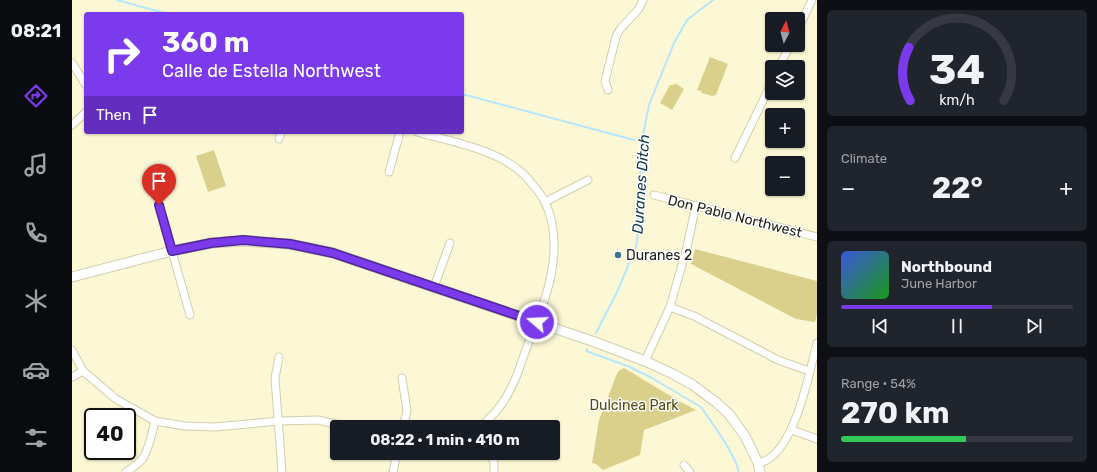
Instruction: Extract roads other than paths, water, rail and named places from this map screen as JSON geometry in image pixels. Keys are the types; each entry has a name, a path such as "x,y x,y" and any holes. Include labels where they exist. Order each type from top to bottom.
{"street":[{"path":"608,90 605,81 616,37 620,29 638,10 643,0"},
{"path":"805,14 812,0"},
{"path":"72,63 84,82"},
{"path":"734,158 765,96"},
{"path":"72,125 84,114"},
{"path":"389,172 399,134"},
{"path":"423,134 486,152 504,160 522,172 545,202 553,227 553,267 537,322 514,382 503,403 487,420"},
{"path":"545,202 588,180"},
{"name":"Don Pablo Northwest","path":"654,194 817,237"},
{"path":"159,205 190,315"},
{"path":"645,361 670,307 687,247 696,205"},
{"path":"72,277 172,251 211,243 243,240 290,244 333,253 537,322 645,361 674,374 694,385 729,414 745,436 759,467 776,452 792,430 817,343"},
{"path":"434,287 450,243"},
{"path":"670,307 694,316 778,360 809,371"},
{"path":"72,350 83,371 116,399 155,421 185,426 215,427 279,421 318,420 330,423"},
{"path":"279,357 275,378 282,472"},
{"path":"72,377 83,371"},
{"path":"402,378 407,411 405,420"},
{"path":"126,472 134,468 144,457 155,421"},
{"path":"792,430 815,438"},
{"path":"393,472 396,460"},
{"path":"493,460 494,472"},
{"path":"684,465 690,472"}],"waterway":[{"path":"117,0 161,12"},
{"name":"Duranes Ditch","path":"596,333 617,292 636,247 639,226 641,145 649,105 674,43 687,20 713,0"},
{"path":"464,95 634,140"},
{"path":"587,349 586,351 630,367 652,378 701,407 729,449 739,472"}],"place":[{"name":"Duranes 2","path":"618,255"}],"park label":[{"name":"Dulcinea Park","path":"634,405"}]}
